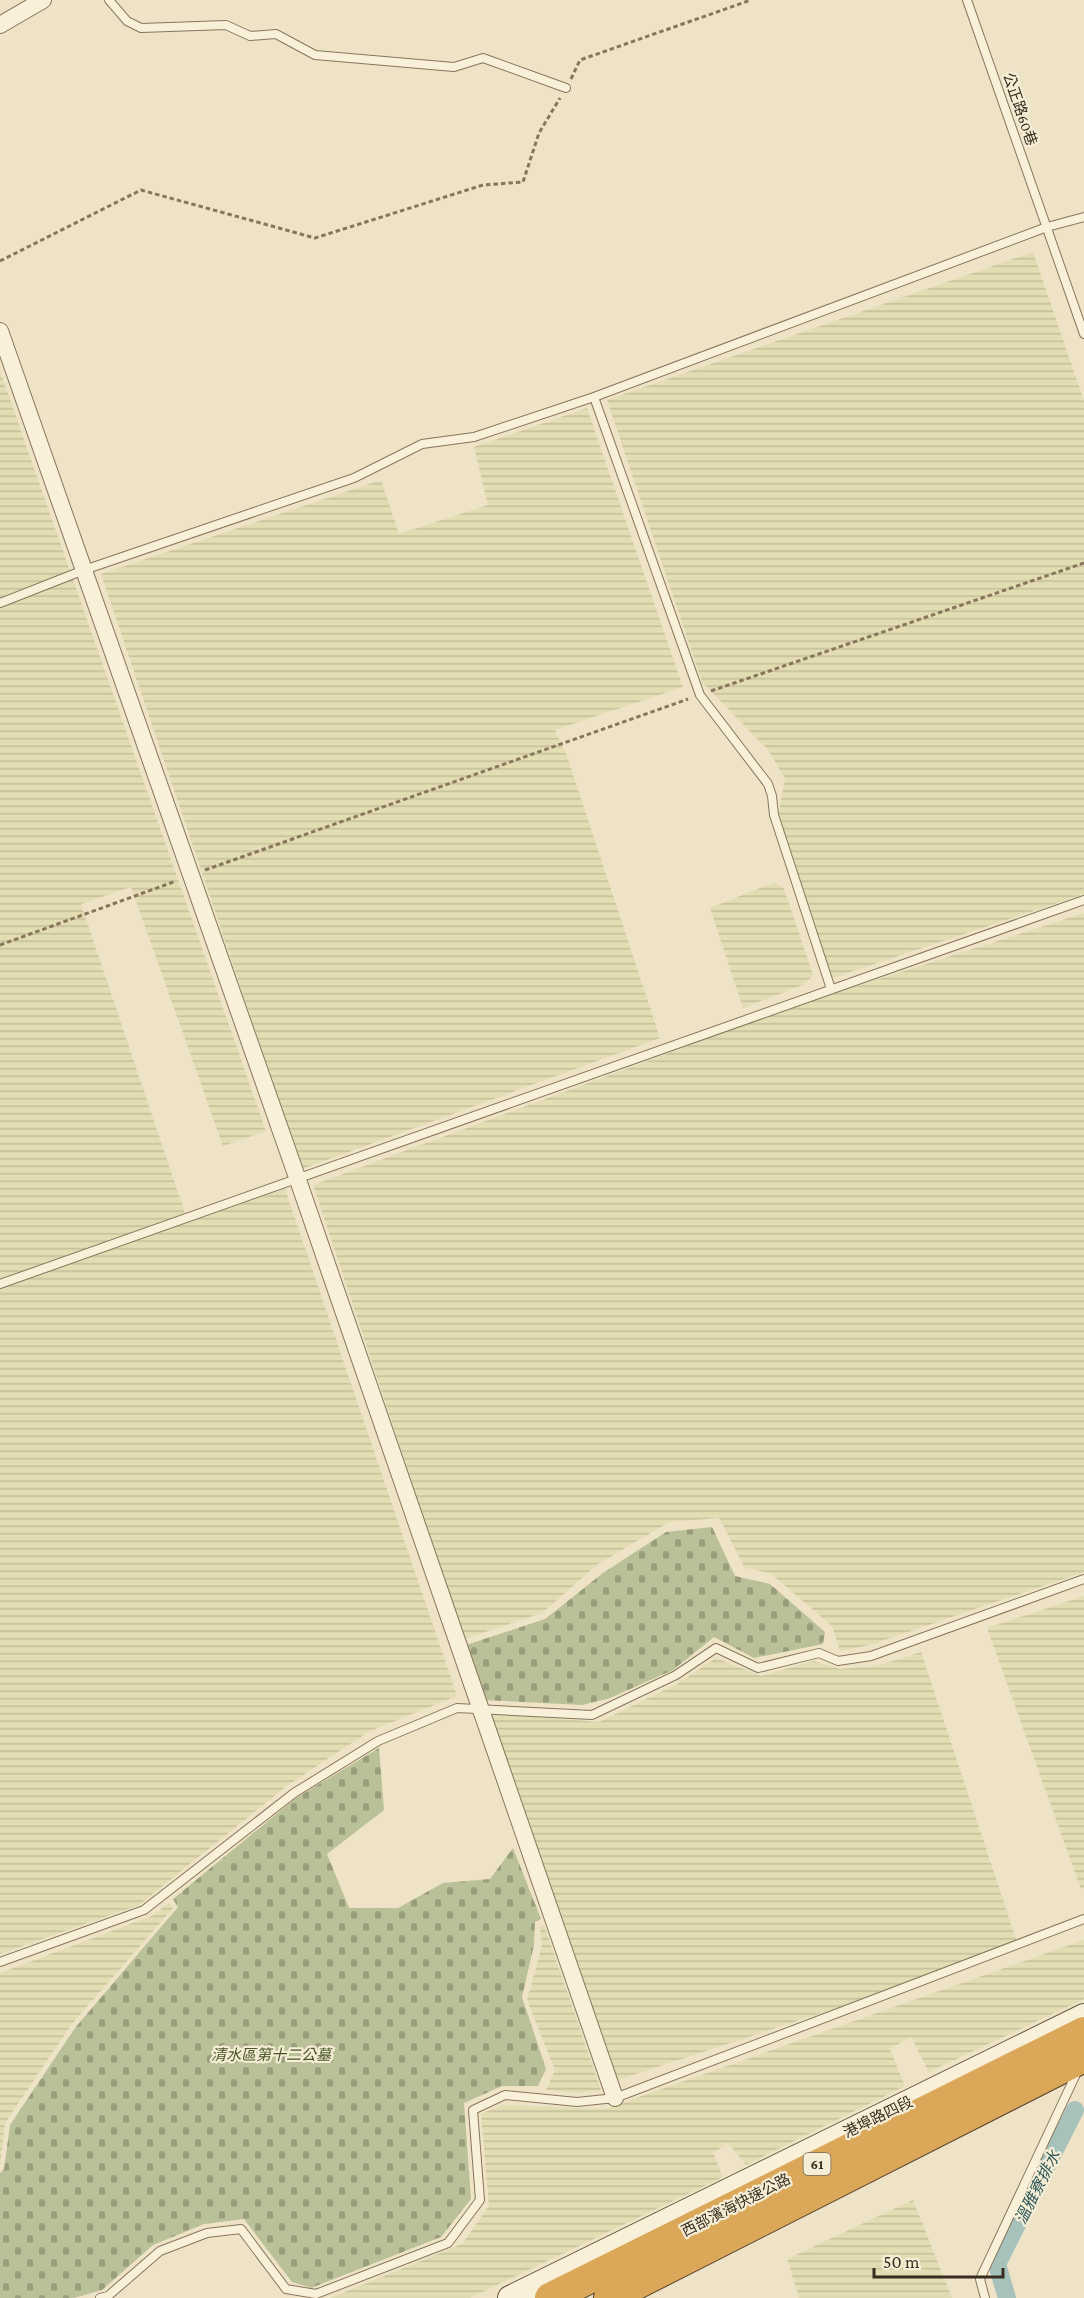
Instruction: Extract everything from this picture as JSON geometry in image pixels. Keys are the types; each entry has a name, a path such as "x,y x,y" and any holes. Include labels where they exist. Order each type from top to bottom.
{"highway":[{"name":"西部濱海快速公路","path":"550,2298 1084,2032"},
{"name":"西部濱海快速公路","path":"609,2298 1081,2068"}],"street":[{"path":"0,25 43,0"},
{"path":"0,331 298,1180 615,2098"},
{"name":"港埠路四段","path":"510,2298 1084,2016"},
{"path":"635,2298 1081,2068"}],"lane":[{"path":"109,0 127,21 141,28 226,25 250,36 276,34 315,55 454,67 483,58 566,88"},
{"name":"公正路60巷","path":"967,0 1084,333"},
{"path":"0,603 84,570 354,478 422,444 474,437 594,397 1047,227 1084,217"},
{"path":"594,397 700,695 768,784 774,815 831,989"},
{"path":"0,1284 1084,900"},
{"path":"0,1962 144,1910 294,1794 378,1742 458,1708 592,1715 676,1675 716,1647 758,1668 819,1653 838,1661 871,1656 1084,1580"},
{"path":"100,2298 108,2296 160,2251 207,2233 241,2229 286,2289 316,2294 327,2290 448,2243 480,2200 473,2110 505,2095 577,2102 615,2098 1084,1919"},
{"path":"985,2298 980,2279 1081,2068"}],"path":[{"path":"0,261 141,190 315,238 483,185 523,182 538,133 566,88 580,60 751,0"},
{"path":"0,945 700,695 1084,562"}],"shaded area":[{"path":"1033,252 1084,401 1084,894 832,978 778,817 785,778 768,750 702,682 607,400"},
{"path":"0,371 266,1131 223,1146 131,887 81,904 188,1222 285,1189 457,1696 370,1731 288,1785 139,1905 0,1954"},
{"path":"587,408 683,687 555,730 567,756 660,1038 302,1169 101,574 381,480 399,534 488,505 474,447"},
{"path":"775,882 784,889 813,975 805,984 743,1008 710,908"},
{"path":"1084,913 1084,1572 870,1645 840,1651 832,1626 770,1573 745,1568 719,1518 669,1522 598,1564 542,1613 464,1639 313,1185 796,1006"},
{"path":"1084,1596 1084,1888 1081,1889 987,1628"},
{"path":"921,1652 1019,1948 618,2080 491,1713 599,1722 677,1684 716,1658 761,1676 814,1661 839,1669 877,1666"},
{"path":"169,1903 173,1908 71,2025 5,2123 0,2165 0,1973 152,1916"},
{"path":"544,1925 601,2090 579,2093 546,2090 555,2070 527,2000 542,1946 540,1927"},
{"path":"1084,1940 1084,1999 929,2072 911,2037 890,2049 905,2086 746,2165 728,2143 713,2153 723,2177 470,2298 330,2298 462,2244 489,2206 481,2114 502,2105 605,2109"},
{"path":"913,2200 952,2298 799,2298 787,2259"}],"green space":[{"path":"712,1527 735,1576 770,1584 825,1632 823,1644 754,1658 714,1637 673,1670 610,1698 582,1705 483,1700 466,1645 545,1619 603,1573 666,1532"},
{"name":"清水區第十二公墓","path":"379,1748 384,1810 327,1854 349,1908 398,1908 443,1883 490,1879 513,1848 541,1919 535,1922 534,1945 522,1997 546,2069 538,2086 502,2086 464,2103 471,2199 441,2237 311,2288 292,2282 244,2219 204,2224 153,2245 102,2290 74,2298 0,2298 0,2173 4,2169 10,2125 75,2028 178,1907 173,1899 296,1798"}],"waterway":[{"name":"溫雅寮排水","path":"1007,2298 997,2264 1075,2110"}]}
